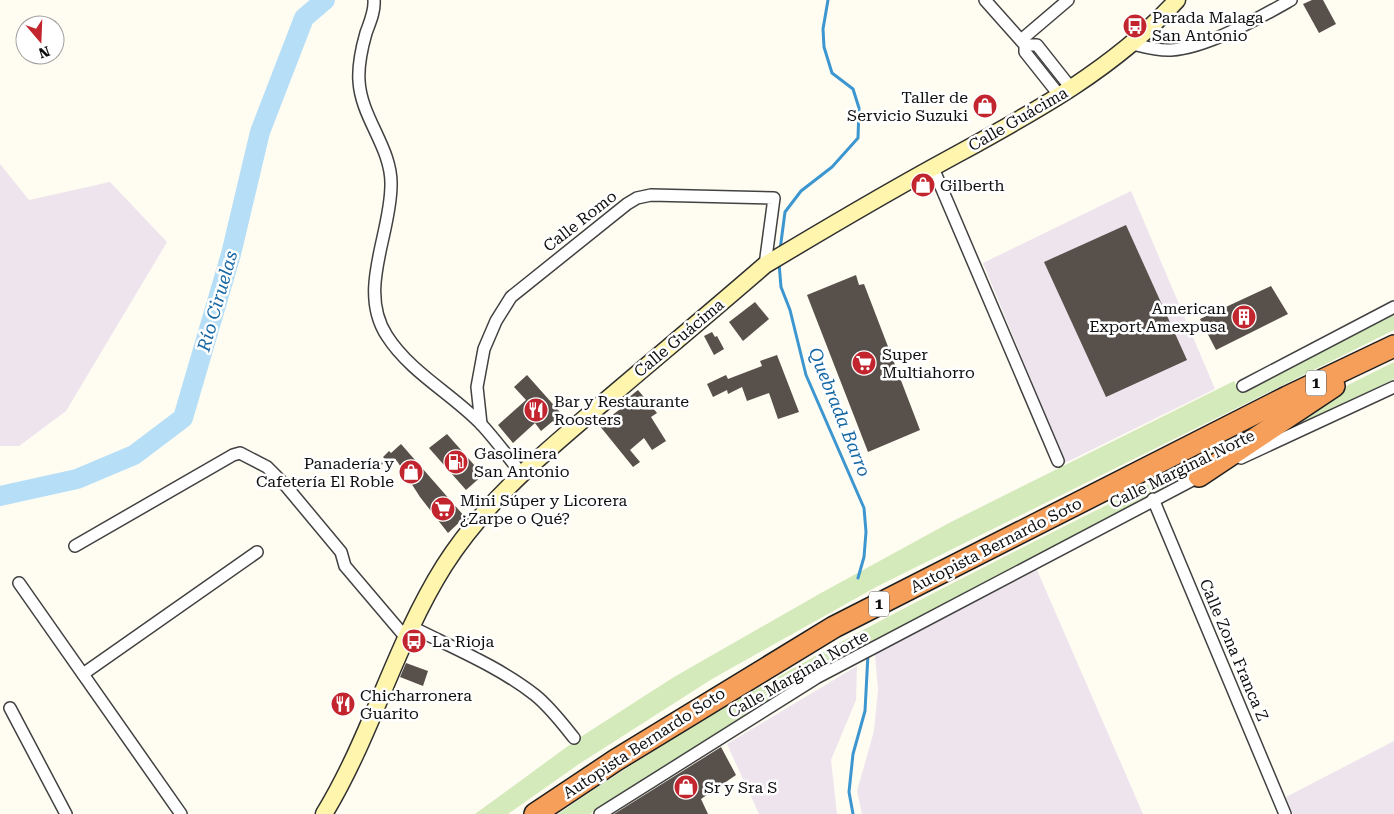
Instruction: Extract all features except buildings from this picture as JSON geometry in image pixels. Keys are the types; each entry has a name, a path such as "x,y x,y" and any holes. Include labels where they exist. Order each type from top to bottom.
{"highway":[{"path":"1199,476 1394,346"},
{"name":"Autopista Bernardo Soto","path":"535,814 616,760 834,627 1287,397 1394,346"}],"main road":[{"name":"Calle Guácima","path":"324,814 361,745 407,638 443,568 494,500 769,263 795,246 1016,123 1066,92 1133,44 1177,0"}],"street":[{"path":"374,0 372,18 366,34 359,82 362,97 389,164 392,184 391,203 374,287 375,310 387,336 404,356 481,424 522,474"},
{"path":"985,0 1023,42 1025,52 1066,92"},
{"path":"1023,42 1068,0"},
{"path":"1133,44 1169,50 1183,48 1249,22 1291,0"},
{"path":"933,168 1058,461"},
{"name":"Calle Romo","path":"481,424 477,387 484,349 496,321 511,297 606,220 637,198 650,195 774,198 769,263"},
{"path":"1243,386 1394,307"},
{"name":"Calle Marginal Norte","path":"600,814 816,678 1199,476 1394,387"},
{"path":"75,546 233,454 240,453 267,467 286,486 341,552 345,566 374,603 382,618 407,638 496,669 535,695 554,712 574,738"},
{"name":"Calle Zona Franca Z","path":"1153,500 1285,814"},
{"path":"83,674 257,552"},
{"path":"19,583 181,814"},
{"path":"10,708 66,814"}],"shaded area":[{"path":"0,164 29,200 110,182 167,242 66,411 19,446 0,446"},
{"path":"1131,191 1215,389 1065,463 983,263"},
{"path":"1037,570 1143,814 862,814 857,791 874,731 878,690 875,654"},
{"path":"857,666 856,700 831,760 837,814 759,814 727,744"},
{"path":"1394,741 1394,814 1293,814 1286,797"}],"green space":[{"path":"1394,312 1394,330 878,586 712,679 579,764 508,814 475,814 579,738 674,677 949,523 1234,381 1240,392"},
{"path":"1394,362 1394,379 1271,438 1348,385"},
{"path":"1269,423 1197,473 964,593 819,672 712,736 590,814 558,814 643,758 729,705 817,655 997,560"}],"waterway":[{"name":"Río Ciruelas","path":"0,496 77,479 134,455 183,418 231,254 260,132 304,18 325,0"},
{"name":"Quebrada Barro","path":"780,250 785,212 801,191 832,167 858,138 859,108 853,89 832,73 824,47 823,29 828,0"},
{"name":"Quebrada Barro","path":"779,263 781,287 790,310 806,375 864,508 866,532 864,557 858,578"},
{"name":"Quebrada Barro","path":"853,814 849,792 853,754 865,711 868,654"}],"place":[{"name":"Parada Malaga San Antonio","path":"1135,26"},
{"name":"Taller de Servicio Suzuki","path":"985,106"},
{"name":"Gilberth","path":"923,185"},
{"name":"American Export Amexpusa","path":"1244,317"},
{"name":"Super Multiahorro","path":"864,363"},
{"name":"Bar y Restaurante Roosters","path":"536,410"},
{"name":"Gasolinera San Antonio","path":"456,462"},
{"name":"Panadería y Cafetería El Roble","path":"411,472"},
{"name":"Mini Súper y Licorera ¿Zarpe o Qué?","path":"443,509"},
{"name":"La Rioja","path":"414,641"},
{"name":"Chicharronera Guarito","path":"343,704"},
{"name":"Sr y Sra S","path":"686,787"}]}
